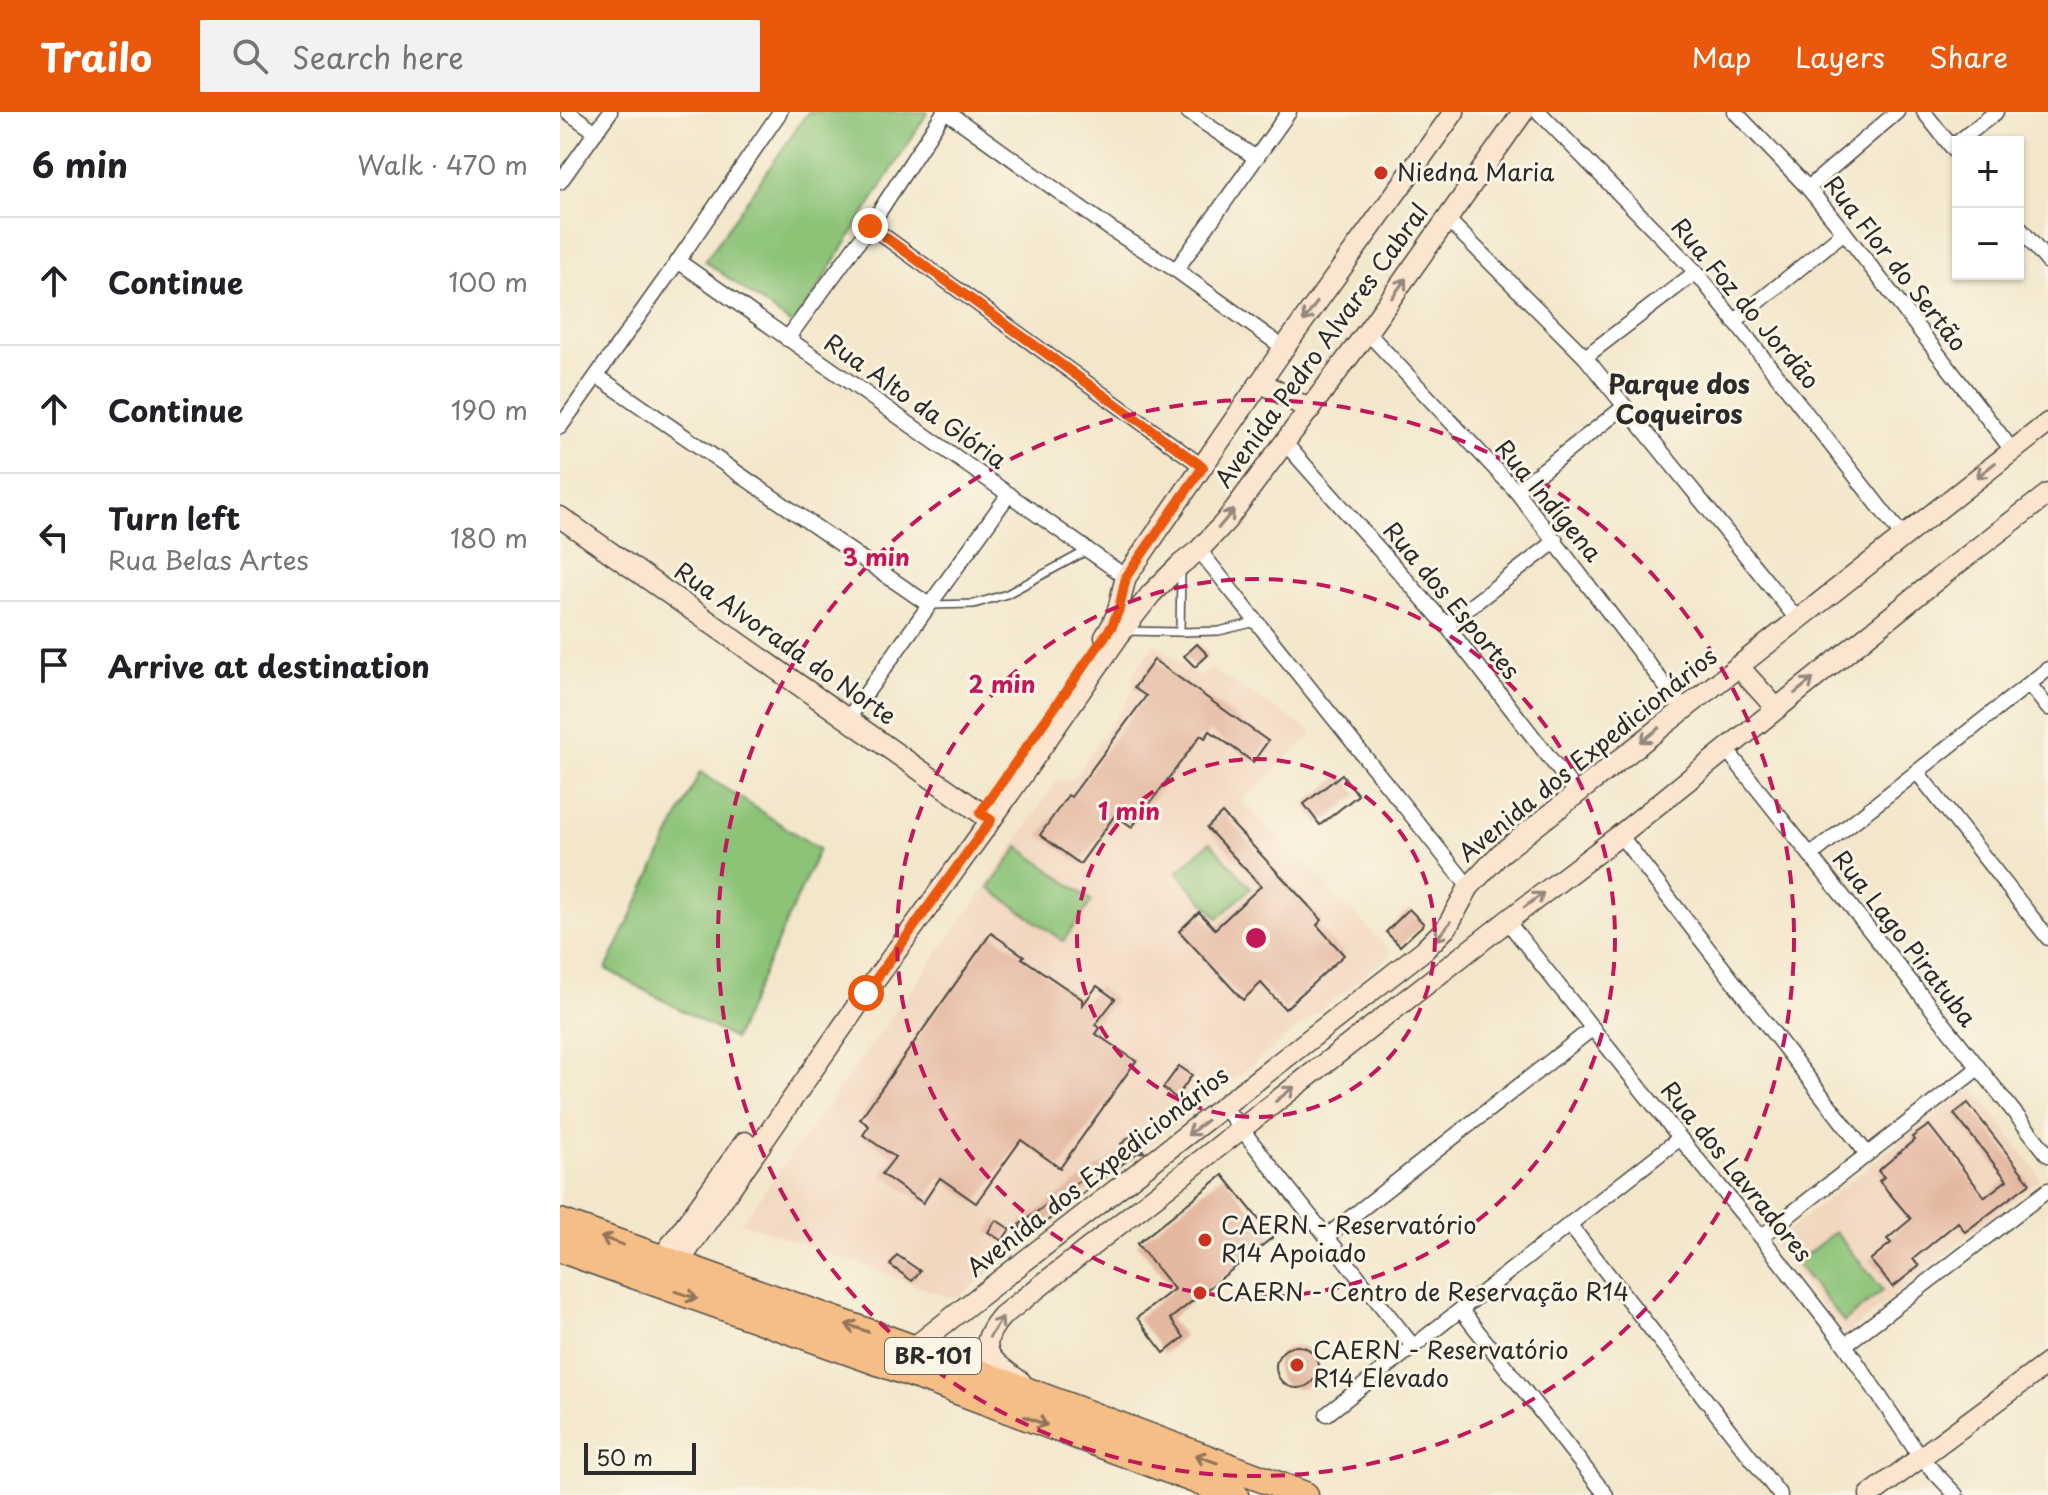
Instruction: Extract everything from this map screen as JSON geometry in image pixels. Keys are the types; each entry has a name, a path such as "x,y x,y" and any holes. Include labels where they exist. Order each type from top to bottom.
{"highway":[{"name":"BR-101","path":"560,1222 913,1348 1305,1495"},
{"name":"BR-101","path":"560,1249 923,1378 1235,1495"}],"street":[{"path":"568,112 596,132"},
{"path":"560,182 610,112"},
{"path":"560,427 780,112"},
{"path":"787,339 870,226 945,112 1284,348"},
{"path":"1188,112 1256,158"},
{"path":"1176,270 1289,112"},
{"name":"Avenida Pedro Alvares Cabral","path":"1117,629 1126,577 1284,348 1454,112"},
{"name":"Avenida Pedro Alvares Cabral","path":"669,1262 866,993 1117,629 1226,521 1367,332 1523,112"},
{"name":"Rua Foz do Jordão","path":"1539,112 1696,272 1903,537"},
{"name":"Rua Flor do Sertão","path":"1735,112 1808,188 2012,450"},
{"path":"1808,188 1897,112"},
{"path":"1924,112 1952,147"},
{"path":"1971,136 1996,112"},
{"path":"1448,220 1585,357 1797,619"},
{"path":"870,226 1203,467"},
{"path":"1734,322 1844,232"},
{"path":"2024,232 2046,255"},
{"name":"Rua Alto da Glória","path":"678,261 1126,577"},
{"path":"1585,357 1696,272"},
{"name":"Rua Indígena","path":"1367,332 1516,491 1683,709"},
{"path":"597,376 929,605"},
{"path":"1261,382 1310,410"},
{"path":"1516,491 1624,407"},
{"name":"Avenida dos Expedicionários","path":"913,1348 1437,939 1456,913 1469,887 1500,854 2048,423"},
{"name":"Rua dos Esportes","path":"1285,443 1446,625 1577,793"},
{"path":"847,720 1009,494"},
{"path":"1048,1400 992,1360 987,1341 1002,1316 1620,835 2048,494"},
{"name":"Rua Alvorada do Norte","path":"560,517 986,817"},
{"path":"560,528 581,532"},
{"path":"1446,625 1556,541"},
{"path":"1199,550 1469,887"},
{"path":"1738,666 1776,708"},
{"path":"1811,855 2048,669"},
{"path":"2029,684 2048,708"},
{"name":"Rua Lago Piratuba","path":"1726,749 2048,1155"},
{"path":"1917,772 2048,938"},
{"path":"1620,835 1867,1154"},
{"name":"Rua dos Lavradores","path":"1507,921 1761,1237 1845,1345 1921,1458 1956,1495"},
{"path":"1327,1236 1593,1028"},
{"path":"1761,1237 1977,1069"},
{"path":"1224,1107 1413,1346"},
{"path":"1327,1414 1680,1138"},
{"path":"1845,1345 2048,1190"},
{"path":"1569,1224 1780,1495"},
{"path":"1068,1229 1086,1250"},
{"path":"1461,1310 1606,1495"},
{"path":"1870,1495 2048,1363"}],"lane":[{"path":"929,605 974,604 1007,594 1088,550"},
{"path":"1180,632 1181,564"},
{"path":"1117,629 1219,631 1257,622"}],"shaded area":[{"path":"1155,644 1200,677 1210,668 1314,733 1243,801 1393,953 1019,1249 1003,1240 991,1255 998,1261 991,1272 959,1297 951,1298 742,1222 984,890 1058,779 1073,779 1134,691 1131,676"},
{"path":"1972,1085 2041,1178 1844,1336 1773,1242"}],"green space":[{"path":"808,112 928,112 794,326 705,261"},
{"path":"700,772 819,849 734,1039 606,969"},
{"path":"1210,842 1251,888 1218,918 1177,872"},
{"path":"1019,847 1092,901 1063,941 989,888"},
{"path":"1835,1232 1883,1290 1844,1322 1796,1263"}],"building":[{"path":"1197,644 1208,655 1195,667 1184,656"},
{"path":"1154,660 1268,741 1253,762 1210,731 1205,738 1201,735 1132,827 1115,815 1080,864 1040,835 1146,696 1134,688"},
{"path":"1342,774 1358,795 1320,825 1304,804"},
{"path":"1222,813 1322,920 1317,925 1344,955 1285,1009 1261,983 1243,1000 1179,931 1199,912 1215,929 1261,886 1207,828"},
{"path":"1409,909 1424,924 1400,946 1386,932"},
{"path":"991,933 1082,999 1082,1006 1097,986 1115,999 1095,1025 1100,1028 1096,1034 1136,1061 1060,1168 1021,1140 976,1203 940,1178 923,1203 882,1174 895,1157 863,1135 869,1126 860,1119"},
{"path":"1179,1066 1192,1075 1176,1098 1163,1088"},
{"path":"1968,1103 2030,1183 1965,1232 1958,1222 1913,1259 1919,1266 1893,1287 1870,1260 1891,1243 1887,1239 1911,1219 1879,1181 1884,1177 1878,1171 1914,1140 1912,1137 1929,1125 1985,1197 2007,1180 1954,1114"},
{"path":"1131,1136 1144,1152 1137,1153 1027,1236 1019,1225 1103,1166 1124,1148 1121,1144"},
{"name":"CAERN - Reservatório R14 Apoiado","path":"1223,1175 1273,1237 1170,1319 1184,1337 1164,1353 1137,1318 1174,1289 1137,1244"},
{"path":"996,1220 1010,1229 1002,1241 988,1232"},
{"path":"897,1255 920,1271 912,1281 890,1265"},
{"name":"CAERN - Reservatório R14 Elevado","path":"1297,1346 1312,1352 1318,1367 1312,1382 1297,1388 1282,1382 1276,1367 1282,1352"}],"place":[{"name":"Niedna Maria","path":"1381,173"},
{"name":"CAERN - Reservatório R14 Apoiado","path":"1205,1240"},
{"name":"CAERN - Centro de Reservação R14","path":"1200,1293"},
{"name":"CAERN - Reservatório R14 Elevado","path":"1297,1365"}],"district":[{"name":"Parque dos Coqueiros","path":"1679,400"}],"route":[{"path":"866,993 991,820 980,813 1112,626 1126,577 1203,467 870,226"}]}
